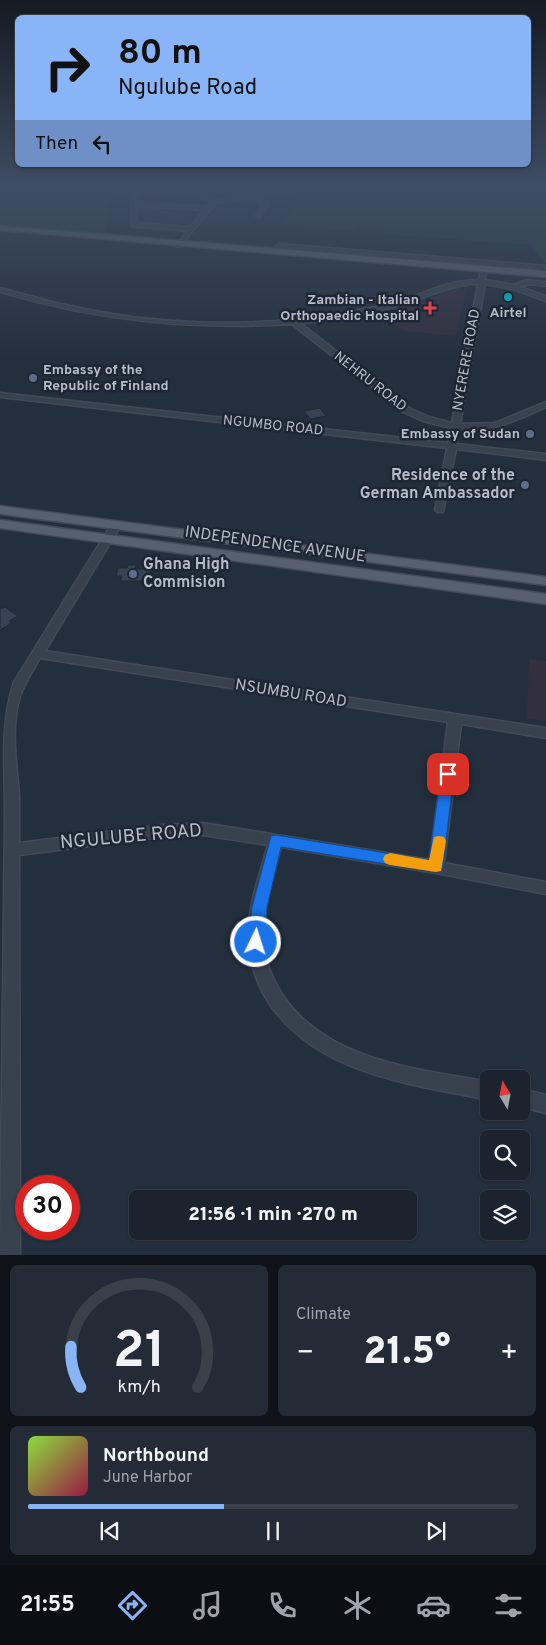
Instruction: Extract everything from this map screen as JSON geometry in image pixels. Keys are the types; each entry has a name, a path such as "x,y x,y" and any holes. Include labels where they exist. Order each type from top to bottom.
{"main road":[{"path":"187,245 484,269"},
{"path":"188,245 484,269 545,280"},
{"name":"INDEPENDENCE AVENUE","path":"0,510 546,581"},
{"name":"INDEPENDENCE AVENUE","path":"0,524 546,599"},
{"path":"421,583 426,566"}],"street":[{"path":"273,251 279,246 546,268"},
{"name":"NYERERE ROAD","path":"440,510 484,269"},
{"path":"516,287 523,283 545,280"},
{"path":"0,290 43,304 108,316 199,324 244,325 294,322 376,309 425,296 460,283 516,287 546,299"},
{"name":"NEHRU ROAD","path":"294,322 406,410 425,419 472,427 493,426 546,404"},
{"name":"NGUMBO ROAD","path":"0,395 546,457"},
{"path":"10,1255 12,850 10,712 14,693 116,525"},
{"name":"NSUMBU ROAD","path":"37,654 546,733"},
{"path":"436,866 455,719"},
{"name":"NGULUBE ROAD","path":"12,850 181,829 211,830 436,866 546,888"},
{"path":"276,840 260,907 256,942 259,962 267,984 278,1005 296,1026 312,1039 346,1056 386,1069 480,1089"},
{"path":"530,1100 546,1104"}],"shaded area":[{"name":"Zambian - Italian Orthopaedic Hospital","path":"458,288 466,290 456,336 403,331 378,313 418,303"},
{"path":"529,659 546,661 546,721 527,718"}],"green space":[{"path":"524,245 546,245 546,264 530,245"}],"building":[{"path":"320,408 326,416 310,419 304,411"},
{"name":"Ghana High Commision","path":"128,565 136,565 135,569 151,569 149,581 120,581 122,576 116,576 118,568 127,568"},
{"path":"5,607 18,616 9,621 12,623 0,630 0,609"}],"slow traffic":[{"path":"390,859 436,866 439,841"}],"place":[{"name":"Airtel","path":"508,297"},
{"name":"Zambian - Italian Orthopaedic Hospital","path":"430,308"},
{"name":"Embassy of the Republic of Finland","path":"33,378"},
{"name":"Embassy of Sudan","path":"530,434"},
{"name":"Residence of the German Ambassador","path":"525,485"},
{"name":"Ghana High Commision","path":"133,574"}],"route":[{"path":"256,942 256,925 276,840 436,866 448,774"}]}
